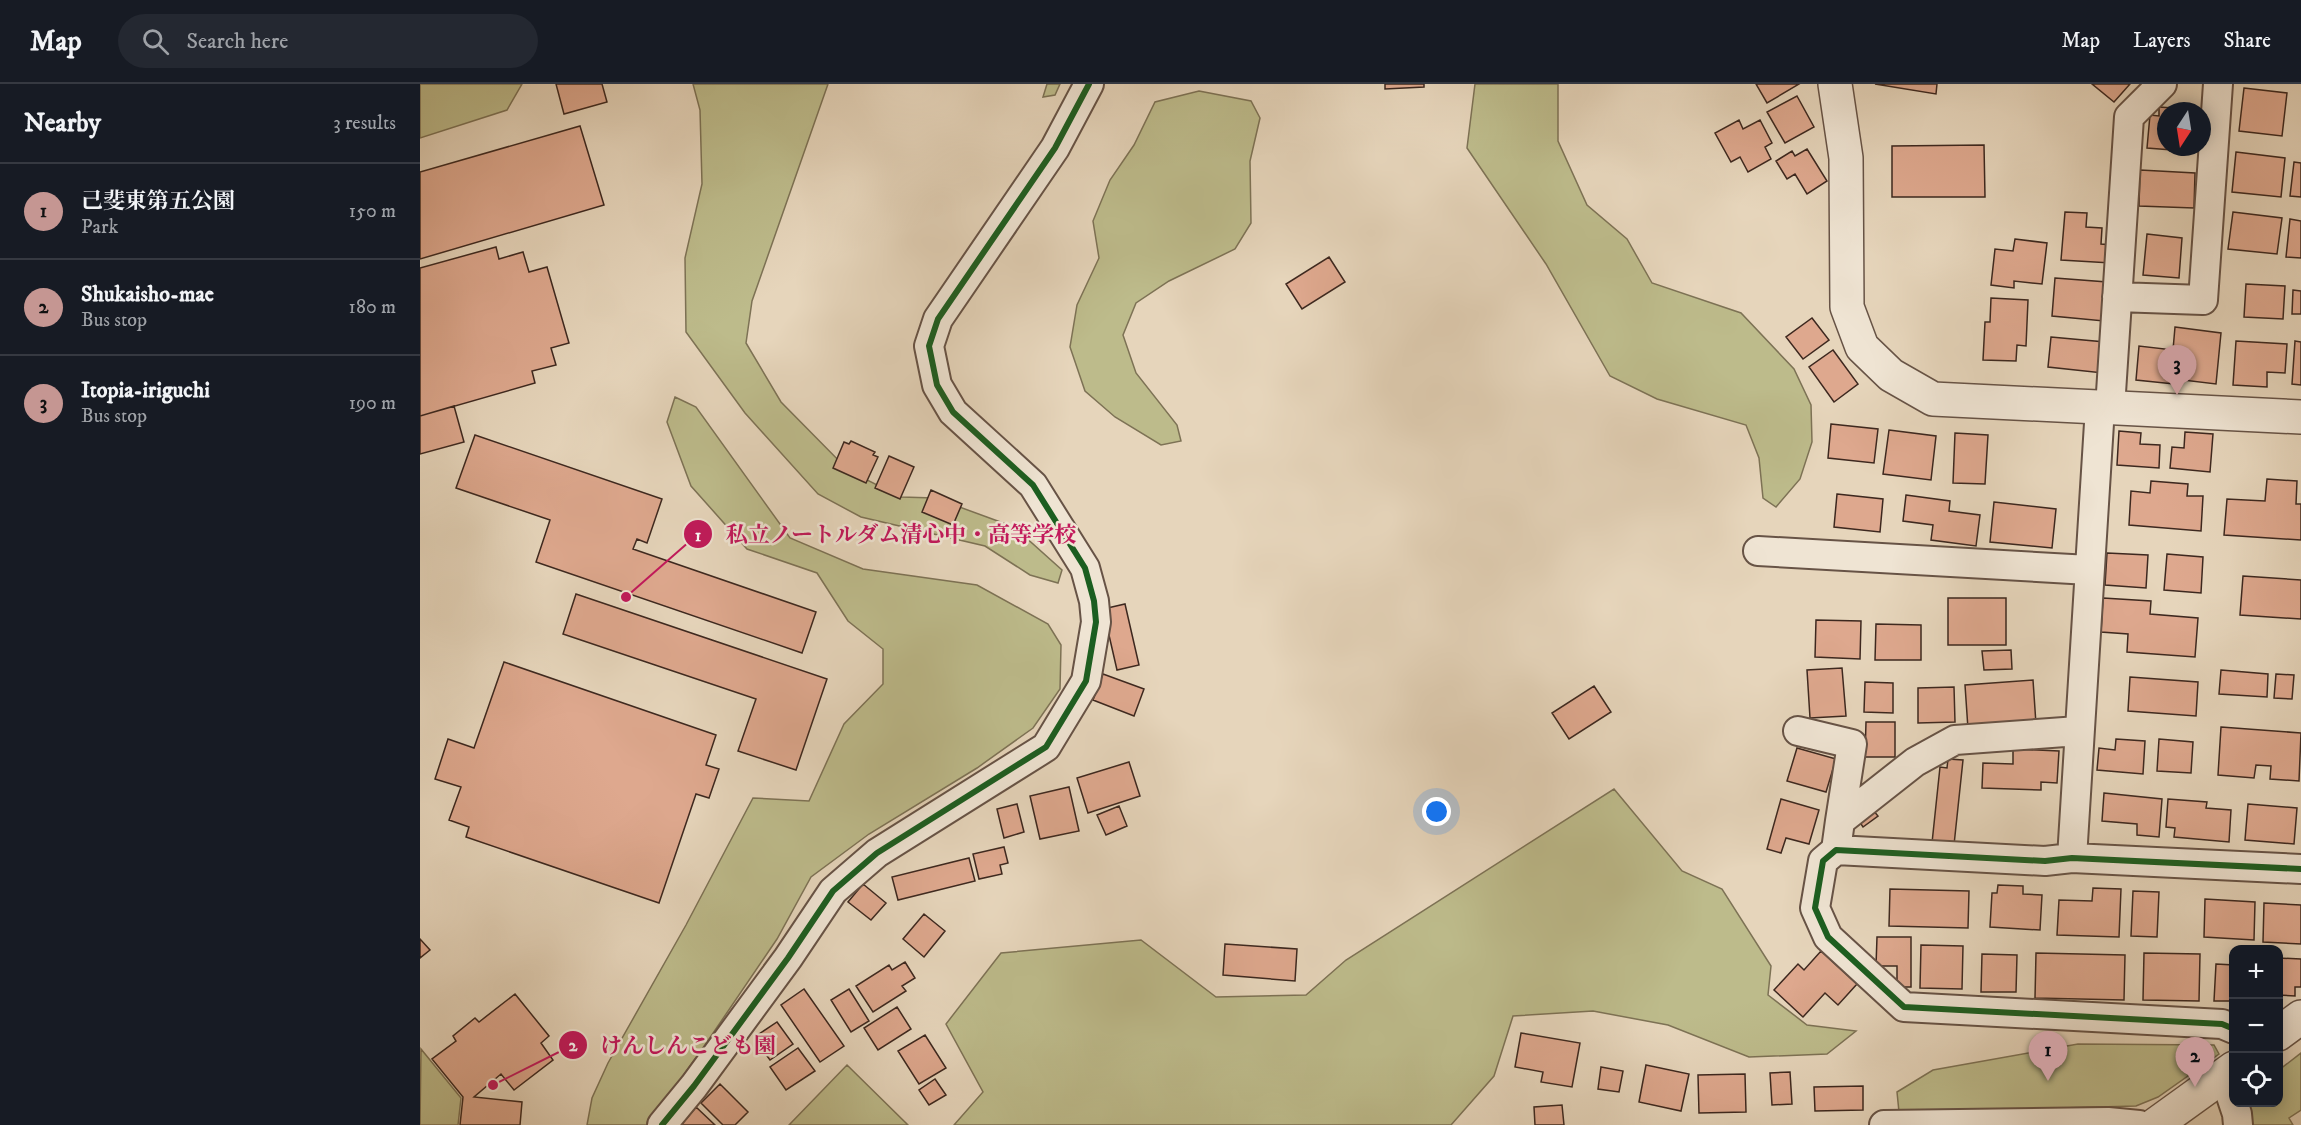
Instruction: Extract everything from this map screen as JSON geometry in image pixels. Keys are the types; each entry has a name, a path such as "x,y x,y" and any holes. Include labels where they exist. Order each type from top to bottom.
{"street":[{"path":"662,1125 694,1086 788,958 833,891 877,853 1046,747 1086,681 1096,622 1094,601 1084,568 1033,485 953,412 937,385 929,346 938,319 1055,148 1089,84"},
{"path":"1835,84 1846,158 1847,307 1862,347 1891,375 1933,399 2301,417"},
{"path":"2072,858 2089,570 2117,297 2128,117 2162,84"},
{"path":"2117,297 2203,300 2218,84"},
{"path":"1758,550 2089,570"},
{"path":"1798,731 1852,744 1836,850 1823,861 1815,908 1828,937 1904,1007 2222,1024 2229,1027"},
{"path":"1840,821 1915,762 1955,740 2078,731"},
{"path":"1836,850 2045,861 2072,858 2301,869"},
{"path":"2283,1030 2301,1017"},
{"path":"2155,1125 2229,1072"},
{"path":"2236,1107 2238,1125"},
{"path":"1900,1125 2108,1122 2139,1125"}],"shaded area":[{"path":"420,84 522,84 507,110 420,138"},
{"path":"693,84 828,84 752,301 746,343 781,402 849,471 901,497 935,498 1014,527 1062,570 1058,583 1030,575 985,546 861,517 818,494 745,413 686,332 685,258 702,184 700,110"},
{"path":"1047,84 1060,84 1055,95 1043,97"},
{"path":"1475,84 1558,84 1558,141 1587,205 1627,239 1652,283 1741,313 1794,369 1811,405 1812,442 1800,479 1776,507 1763,498 1759,458 1746,425 1657,399 1610,376 1546,264 1467,148"},
{"path":"1199,91 1251,101 1260,118 1250,161 1251,223 1235,249 1169,281 1136,303 1123,335 1136,373 1177,425 1181,441 1161,445 1115,417 1085,391 1070,347 1077,305 1099,258 1093,221 1110,180 1134,145 1155,102"},
{"path":"675,397 696,407 790,538 863,569 977,585 1048,624 1061,645 1060,689 1033,728 977,768 869,834 811,877 777,939 648,1125 587,1125 592,1098 608,1063 686,925 753,798 809,801 844,724 883,684 883,649 848,621 817,573 747,549 691,486 667,422"},
{"path":"1614,789 1682,871 1722,889 1771,966 1768,995 1807,1025 1856,1031 1827,1054 1749,1057 1668,1025 1593,1011 1513,1016 1494,1076 1451,1125 954,1125 983,1092 946,1024 1001,953 1141,940 1216,997 1306,995 1346,960"},
{"path":"2078,1044 2214,1045 2219,1054 2158,1097 2136,1106 1899,1112 1897,1092 1933,1070"},
{"path":"421,1049 461,1098 458,1125 420,1125"},
{"path":"2301,1053 2301,1110 2289,1118 2293,1125 2251,1125 2249,1107 2283,1107 2283,1067"},
{"path":"847,1065 908,1125 789,1125"}],"building":[{"path":"556,84 602,84 607,102 564,114"},
{"path":"1385,84 1424,84 1424,87 1385,89"},
{"path":"1756,84 1799,84 1767,103"},
{"path":"1875,84 1937,84 1936,94"},
{"path":"2092,84 2130,84 2114,102"},
{"path":"2244,88 2287,93 2282,136 2239,131"},
{"path":"1797,96 1814,127 1785,143 1767,112"},
{"path":"2150,115 2157,116 2157,149 2147,148"},
{"path":"1739,120 1743,129 1760,120 1772,143 1765,147 1771,159 1748,172 1740,157 1731,162 1715,133"},
{"path":"580,126 604,205 420,259 420,172"},
{"path":"1984,145 1985,197 1892,197 1892,146"},
{"path":"1807,149 1827,181 1807,194 1795,174 1787,179 1776,161 1792,151 1795,156"},
{"path":"2236,152 2285,158 2281,197 2232,192"},
{"path":"2294,162 2301,163 2301,197 2290,196"},
{"path":"2140,170 2195,173 2194,208 2139,206"},
{"path":"2065,212 2087,213 2086,227 2102,228 2101,244 2112,245 2111,263 2061,260"},
{"path":"2233,212 2282,218 2277,254 2228,249"},
{"path":"2290,219 2301,221 2301,258 2286,257"},
{"path":"2147,234 2182,238 2179,278 2143,275"},
{"path":"2015,239 2047,243 2042,284 2014,281 2014,288 1991,285 1995,249 2013,251"},
{"path":"496,247 499,259 523,252 529,272 547,267 569,343 551,348 556,365 532,371 535,383 420,416 420,268"},
{"path":"1329,257 1345,282 1302,309 1286,284"},
{"path":"2055,278 2107,282 2104,321 2052,316"},
{"path":"2246,284 2285,286 2283,319 2244,317"},
{"path":"2293,290 2301,291 2301,314 2292,314"},
{"path":"1991,298 2028,300 2026,346 2017,345 2016,361 1983,360 1985,322 1990,322"},
{"path":"1812,318 1829,340 1803,359 1786,337"},
{"path":"2175,327 2221,333 2216,384 2175,379 2174,384 2136,380 2139,346 2173,350"},
{"path":"2051,337 2105,342 2103,373 2048,367"},
{"path":"2236,341 2287,344 2285,373 2267,372 2267,387 2233,385"},
{"path":"2295,341 2301,342 2301,385 2292,384"},
{"path":"1833,350 1858,384 1834,402 1809,367"},
{"path":"454,406 464,442 420,454 420,416"},
{"path":"1831,424 1878,429 1874,463 1828,458"},
{"path":"1889,430 1936,436 1931,480 1883,474"},
{"path":"2119,431 2141,433 2140,444 2160,445 2159,468 2117,465"},
{"path":"2185,432 2213,434 2210,472 2170,468 2172,447 2184,448"},
{"path":"1955,433 1988,435 1985,484 1953,483"},
{"path":"475,435 662,499 647,543 637,539 633,549 816,612 802,653 536,562 550,520 456,488"},
{"path":"851,441 875,452 873,455 878,457 866,483 833,468 844,442 849,444"},
{"path":"889,456 914,467 900,499 875,488"},
{"path":"2267,479 2297,481 2296,504 2301,504 2301,540 2224,535 2227,499 2265,501"},
{"path":"2151,481 2188,484 2187,496 2203,496 2201,531 2129,525 2131,491 2150,493"},
{"path":"931,490 962,504 953,525 922,512"},
{"path":"1837,494 1883,499 1880,532 1834,527"},
{"path":"1906,495 1950,501 1949,511 1980,515 1976,546 1931,540 1933,525 1903,521"},
{"path":"1994,502 2056,509 2052,548 1990,542"},
{"path":"2107,553 2148,555 2146,588 2105,585"},
{"path":"2167,554 2203,557 2201,593 2164,590"},
{"path":"2243,576 2301,580 2301,619 2240,615"},
{"path":"576,594 827,679 796,770 738,751 756,699 563,634"},
{"path":"1948,598 2006,598 2006,645 1948,645"},
{"path":"2103,598 2151,601 2150,614 2198,618 2195,657 2127,652 2128,634 2101,632"},
{"path":"1125,604 1139,665 1117,670 1103,609"},
{"path":"1816,620 1861,621 1860,659 1815,657"},
{"path":"1876,624 1921,625 1921,660 1875,660"},
{"path":"2011,650 2012,669 1984,670 1982,651"},
{"path":"504,662 716,735 706,765 719,769 709,798 696,794 659,903 466,837 469,827 449,820 461,787 435,779 448,739 474,748"},
{"path":"1842,668 1846,716 1810,718 1807,670"},
{"path":"2221,670 2268,674 2267,697 2219,694"},
{"path":"1103,674 1144,689 1134,716 1093,700"},
{"path":"2276,674 2294,675 2292,699 2274,698"},
{"path":"2130,677 2198,682 2196,716 2128,711"},
{"path":"2033,680 2036,724 1968,729 1965,685"},
{"path":"1865,682 1893,683 1893,713 1864,712"},
{"path":"1594,686 1611,712 1569,739 1552,713"},
{"path":"1954,687 1955,722 1918,723 1918,688"},
{"path":"1866,722 1895,722 1895,757 1865,757"},
{"path":"2221,727 2301,733 2299,781 2270,779 2271,766 2256,765 2254,778 2218,775"},
{"path":"2116,739 2145,741 2143,774 2097,770 2099,748 2115,750"},
{"path":"2159,739 2193,742 2191,773 2157,771"},
{"path":"1797,748 1836,759 1826,792 1787,781"},
{"path":"2013,749 2059,751 2057,783 2041,782 2041,790 1982,788 1983,763 2013,764"},
{"path":"1948,759 1963,760 1954,845 1932,843 1940,767 1947,768"},
{"path":"1129,762 1140,796 1088,813 1077,778"},
{"path":"1069,787 1079,831 1040,839 1030,796"},
{"path":"2104,793 2162,799 2159,837 2137,835 2137,824 2102,821"},
{"path":"1781,799 1819,810 1809,844 1786,838 1781,853 1767,849"},
{"path":"2168,799 2207,802 2206,808 2231,810 2229,842 2174,837 2175,828 2166,827"},
{"path":"1017,804 1024,832 1004,838 997,809"},
{"path":"2248,804 2297,808 2294,844 2245,840"},
{"path":"1119,806 1127,826 1106,835 1097,815"},
{"path":"1873,810 1878,816 1863,827 1859,821"},
{"path":"1004,847 1008,863 1000,865 1002,874 979,879 973,854"},
{"path":"969,858 975,881 898,900 892,877"},
{"path":"863,884 886,903 871,920 848,902"},
{"path":"1998,885 2023,886 2023,894 2042,895 2040,930 1990,927 1992,893 1997,893"},
{"path":"2093,888 2121,889 2119,937 2057,935 2059,900 2092,901"},
{"path":"1890,889 1969,891 1968,928 1889,926"},
{"path":"2133,891 2159,892 2157,937 2131,936"},
{"path":"2205,899 2255,902 2254,940 2204,937"},
{"path":"2264,903 2301,905 2301,944 2263,942"},
{"path":"924,914 945,931 924,957 903,939"},
{"path":"1877,937 1911,937 1911,987 1897,987 1897,966 1876,966"},
{"path":"420,939 430,950 420,958"},
{"path":"1225,944 1297,949 1295,981 1223,975"},
{"path":"1921,945 1963,946 1962,989 1920,988"},
{"path":"1821,951 1857,984 1838,1005 1825,993 1803,1017 1774,990 1798,964 1804,970"},
{"path":"2036,953 2125,955 2124,1000 2035,998"},
{"path":"2144,953 2200,954 2199,1001 2143,1000"},
{"path":"1982,954 2017,955 2016,992 1981,992"},
{"path":"2283,958 2301,959 2301,987 2295,987 2295,996 2283,995"},
{"path":"905,962 915,978 902,986 906,991 873,1012 856,986 889,965 892,970"},
{"path":"2216,964 2229,965 2229,1001 2214,1001"},
{"path":"804,989 844,1046 820,1062 781,1005"},
{"path":"849,989 869,1021 851,1032 831,1000"},
{"path":"515,994 549,1036 541,1043 553,1060 514,1090 501,1074 474,1097 522,1102 520,1125 460,1125 463,1097 432,1059 456,1041 453,1036 475,1018 479,1022"},
{"path":"897,1007 911,1029 878,1050 864,1028"},
{"path":"777,1022 793,1044 770,1060 758,1044 763,1041 759,1034"},
{"path":"1521,1033 1580,1043 1572,1087 1541,1082 1543,1072 1515,1067"},
{"path":"925,1035 946,1068 919,1084 898,1051"},
{"path":"798,1048 815,1071 786,1090 770,1067"},
{"path":"1646,1065 1689,1074 1681,1111 1639,1102"},
{"path":"1601,1067 1623,1071 1619,1092 1598,1089"},
{"path":"1790,1072 1792,1104 1772,1105 1770,1073"},
{"path":"1745,1074 1746,1112 1699,1113 1698,1075"},
{"path":"935,1079 946,1095 929,1105 919,1090"},
{"path":"720,1084 748,1112 735,1125 723,1125 701,1103"},
{"path":"1863,1086 1863,1110 1815,1111 1814,1087"},
{"path":"1562,1105 1564,1125 1535,1125 1534,1107"},
{"path":"696,1107 715,1125 681,1125"}],"cycle path":[{"path":"662,1125 694,1086 788,958 833,891 877,853 1046,747 1086,681 1096,622 1094,601 1085,568 1033,485 953,412 937,385 929,346 938,319 1055,148 1089,84"},
{"path":"2229,1027 2222,1024 1904,1007 1828,937 1815,908 1823,861 1836,850 2045,861 2072,858 2301,869"}],"place":[{"name":"Itopia-iriguchi","path":"2177,395"},
{"name":"私立ノートルダム清心中・高等学校","path":"626,597"},
{"name":"己斐東第五公園","path":"2048,1081"},
{"name":"けんしんこども園","path":"493,1085"},
{"name":"Shukaisho-mae","path":"2195,1087"}]}
